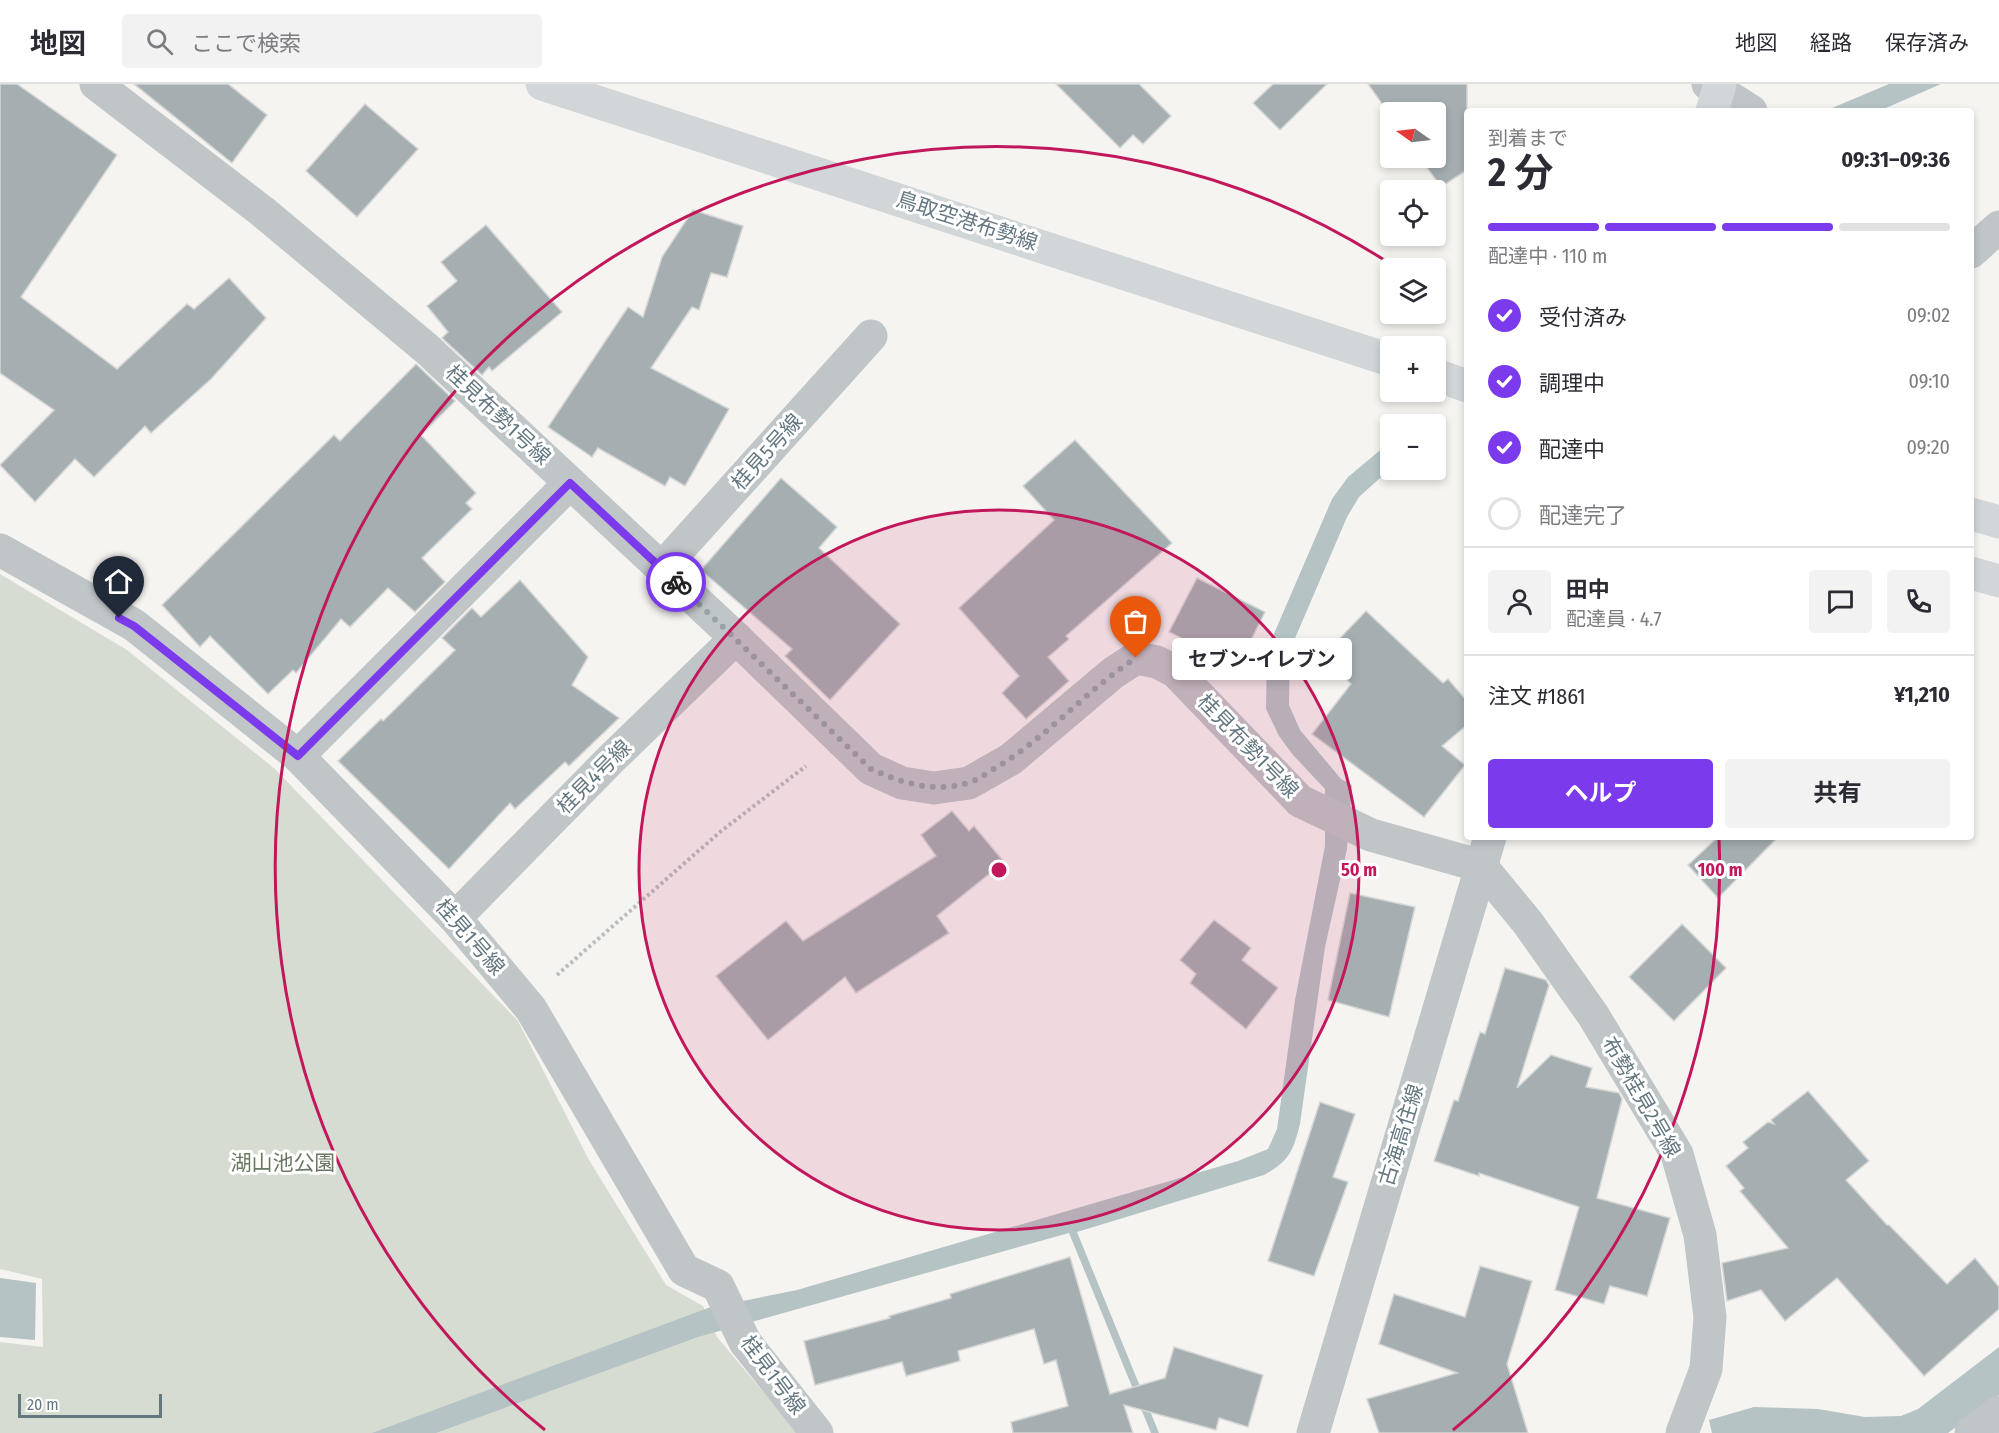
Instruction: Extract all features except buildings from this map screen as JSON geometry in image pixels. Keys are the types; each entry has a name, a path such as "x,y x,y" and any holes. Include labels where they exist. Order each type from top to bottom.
{"main road":[{"name":"鳥取空港布勢線","path":"542,84 1380,357"},
{"path":"1446,379 1464,385"},
{"path":"1974,515 1999,522"},
{"path":"1974,574 1999,581"}],"street":[{"name":"桂見布勢1号線","path":"96,84 263,212 427,349 662,568 871,769 902,783 934,788 969,783 1011,759 1113,673 1136,658 1157,662 1176,672 1300,801 1371,835 1485,852"},
{"path":"1714,92 1744,108"},
{"path":"1974,249 1999,227"},
{"name":"桂見5号線","path":"662,568 872,336"},
{"path":"298,756 570,483"},
{"name":"桂見1号線","path":"0,550 134,626 298,756 455,918 526,1003 684,1270 718,1287 745,1342 817,1433"},
{"name":"桂見4号線","path":"455,918 610,760 736,638"},
{"name":"古海高住線","path":"1313,1433 1485,852"},
{"name":"布勢桂見2号線","path":"1485,852 1528,922 1593,1015 1677,1154 1700,1235 1710,1317 1706,1369 1682,1433"},
{"path":"1971,1433 1999,1412"}],"path":[{"path":"526,1003 720,832 840,740"}],"green space":[{"name":"湖山池公園","path":"0,574 127,650 275,769 518,1021 589,1160 666,1285 703,1306 717,1337 798,1433 0,1433 0,1342 43,1347 42,1279 0,1269"}],"shaded area":[{"path":"1889,84 1941,84 1886,108 1832,108"},
{"path":"1380,450 1380,478 1359,497 1347,517 1290,650 1289,705 1300,730 1341,779 1352,785 1347,849 1325,947 1300,1124 1295,1142 1285,1160 1264,1175 1077,1232 1159,1433 1151,1433 1069,1233 698,1337 436,1433 372,1433 708,1308 797,1290 1238,1161 1268,1149 1277,1129 1295,1000 1325,846 1325,789 1293,755 1279,736 1266,709 1267,650 1332,499 1348,477"},
{"path":"0,1278 36,1283 35,1340 0,1337"},
{"path":"1999,1347 1999,1395 1948,1433 1712,1433 1709,1420 1754,1407 1818,1409 1865,1417 1901,1416 1918,1409"}],"way so far":[{"path":"676,582 871,769 902,783 934,788 969,783 1011,759 1113,673 1136,658"}],"place":[{"name":"セブン-イレブン","path":"1136,658"}],"route":[{"path":"119,618 134,626 298,756 570,483 676,582"}]}
